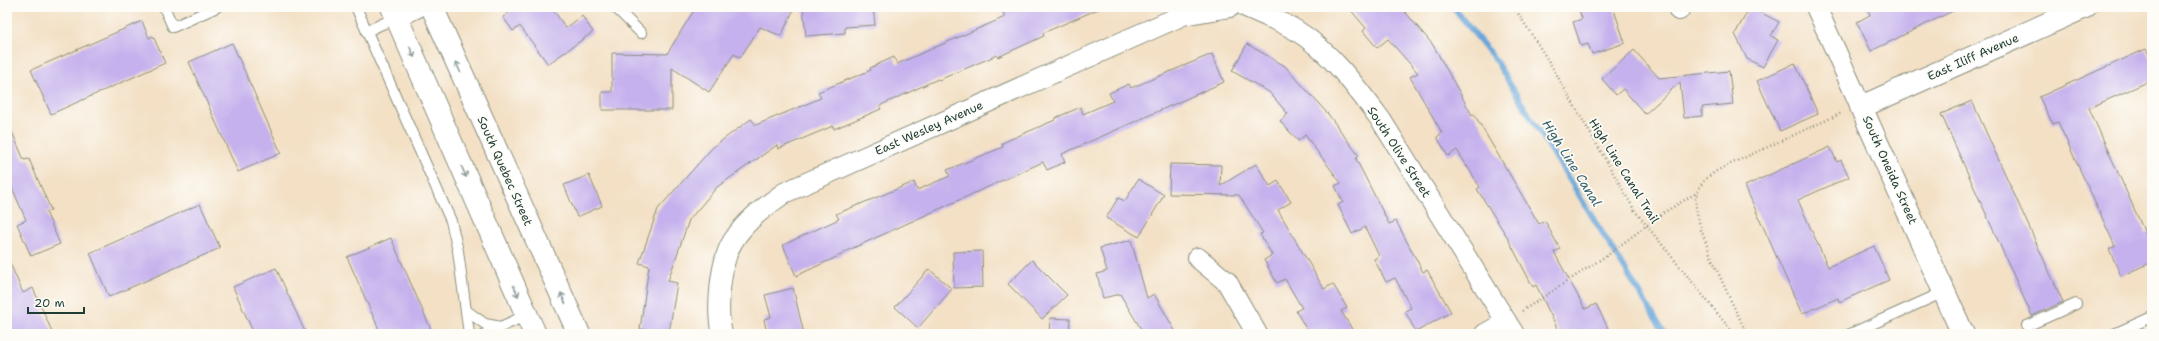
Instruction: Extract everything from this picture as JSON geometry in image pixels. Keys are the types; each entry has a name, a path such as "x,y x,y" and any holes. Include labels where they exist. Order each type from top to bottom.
{"main road":[{"name":"South Quebec Street","path":"432,7 579,334"},
{"name":"East Iliff Avenue","path":"1859,101 2085,7"},
{"path":"394,12 531,325"},
{"name":"South Oneida Street","path":"1859,101 1963,334"}],"street":[{"path":"394,12 418,7"},
{"name":"East Wesley Avenue","path":"722,334 720,324 720,283 732,242 752,217 784,193 1183,15 1230,7"},
{"name":"South Olive Street","path":"1246,7 1297,31 1331,59 1360,92 1380,120 1510,328"},
{"name":"South Oneida Street","path":"1816,7 1859,101"},
{"path":"1198,258 1226,282 1257,334"},
{"path":"1485,334 1510,328"}],"lane":[{"path":"164,7 173,27 217,7"},
{"path":"356,7 451,221 458,251 469,334"},
{"path":"615,7 641,33"},
{"path":"367,31 394,12"},
{"path":"1850,334 1944,292"},
{"path":"2027,326 2076,304"},
{"path":"467,311 485,324 501,327 531,325"},
{"path":"2114,334 2133,330 2152,317"},
{"path":"485,334 501,327"}],"path":[{"name":"High Line Canal Trail","path":"1514,7 1551,65 1616,180 1647,227 1734,334"},
{"path":"1744,334 1744,328 1716,267 1699,219 1696,204 1698,191 1705,180 1718,170 1841,114 1859,101"},
{"path":"1510,328 1630,240 1663,213 1698,191"}],"building":[{"path":"517,7 551,7 566,28 582,16 593,32 548,64 520,26 513,31 503,17"},
{"path":"696,7 795,7 781,36 760,27 740,58 734,54 709,92 672,68 672,110 602,110 602,92 612,92 612,53 667,54"},
{"path":"803,7 873,7 875,25 845,27 845,33 806,36"},
{"path":"1001,7 1103,7 1043,33 1044,36 998,57 997,55 939,80 938,79 879,106 881,109 834,129 833,126 778,149 777,145 717,187 689,220 668,281 677,283 669,333 640,329 649,266 639,263 658,209 713,147 751,119 756,125 821,98 818,92 871,70 870,68 894,57 897,64 1005,17"},
{"path":"1348,7 1401,7 1433,45 1472,115 1474,114 1539,224 1545,221 1560,249 1554,252 1585,309 1596,304 1609,330 1600,334 1560,334 1536,285 1533,287 1506,235 1477,189 1480,187 1457,150 1448,156 1437,137 1442,133 1410,77 1418,73 1388,39 1377,48 1363,31 1366,28"},
{"path":"1578,7 1613,7 1625,43 1592,54 1588,44 1581,46 1573,22 1582,19"},
{"path":"1750,7 1779,22 1771,36 1778,40 1763,67 1747,59 1735,34"},
{"path":"1866,7 1961,7 1871,51 1857,22 1870,15"},
{"path":"142,21 149,38 153,36 165,63 51,114 31,70"},
{"path":"232,43 281,153 238,172 189,62"},
{"path":"1247,44 1285,66 1328,114 1359,156 1356,159 1389,224 1396,221 1423,272 1427,270 1451,312 1416,332 1405,311 1411,308 1395,278 1386,282 1374,259 1379,256 1365,227 1352,234 1338,205 1343,202 1335,186 1341,183 1305,135 1298,141 1280,121 1288,114 1269,92 1232,71"},
{"path":"2146,49 2152,61 2152,80 2089,108 2145,233 2152,230 2152,262 2121,276 2109,249 2115,246 2058,122 2053,124 2039,97"},
{"path":"1634,50 1659,78 1729,71 1733,104 1702,107 1702,116 1684,118 1680,82 1645,114 1623,89 1616,95 1602,79"},
{"path":"1212,54 1224,82 1062,154 1065,162 1047,170 1043,162 842,253 843,254 796,276 783,245 839,219 836,214 914,182 917,190 950,176 947,170 1003,147 1002,143 1055,120 1055,118 1081,107 1083,114 1113,101 1109,93 1129,84 1131,88"},
{"path":"1795,63 1818,114 1780,131 1757,81"},
{"path":"1972,101 2063,302 2032,316 1941,114"},
{"path":"7,120 24,160 29,159 51,210 46,212 60,244 31,256 17,224 26,220 7,176"},
{"path":"1830,147 1837,162 1841,160 1849,177 1798,200 1828,267 1874,246 1889,280 1839,302 1838,298 1802,314 1745,186"},
{"path":"1170,164 1221,165 1220,186 1256,164 1270,186 1278,181 1291,202 1278,210 1324,289 1333,284 1347,308 1341,311 1355,334 1309,334 1296,311 1302,308 1285,279 1277,283 1264,260 1272,255 1260,234 1263,233 1239,195 1169,194"},
{"path":"589,175 602,206 577,217 564,185"},
{"path":"1138,179 1164,195 1139,237 1106,218 1118,198 1125,201"},
{"path":"200,204 220,248 109,297 90,253"},
{"path":"391,238 433,334 381,334 347,257"},
{"path":"1131,240 1147,298 1154,294 1177,334 1144,334 1120,294 1103,298 1097,274 1107,271 1100,248"},
{"path":"982,251 983,287 954,288 953,252"},
{"path":"7,256 23,293 33,288 53,334 7,334"},
{"path":"1032,260 1067,295 1042,319 1008,284"},
{"path":"276,268 306,334 254,334 233,287"},
{"path":"929,269 952,289 918,328 895,307"},
{"path":"793,288 804,334 767,334 764,319 771,317 765,295"},
{"path":"1050,318 1070,319 1069,334 1049,334"}],"waterway":[{"name":"High Line Canal","path":"1453,7 1494,58 1665,334"}]}
